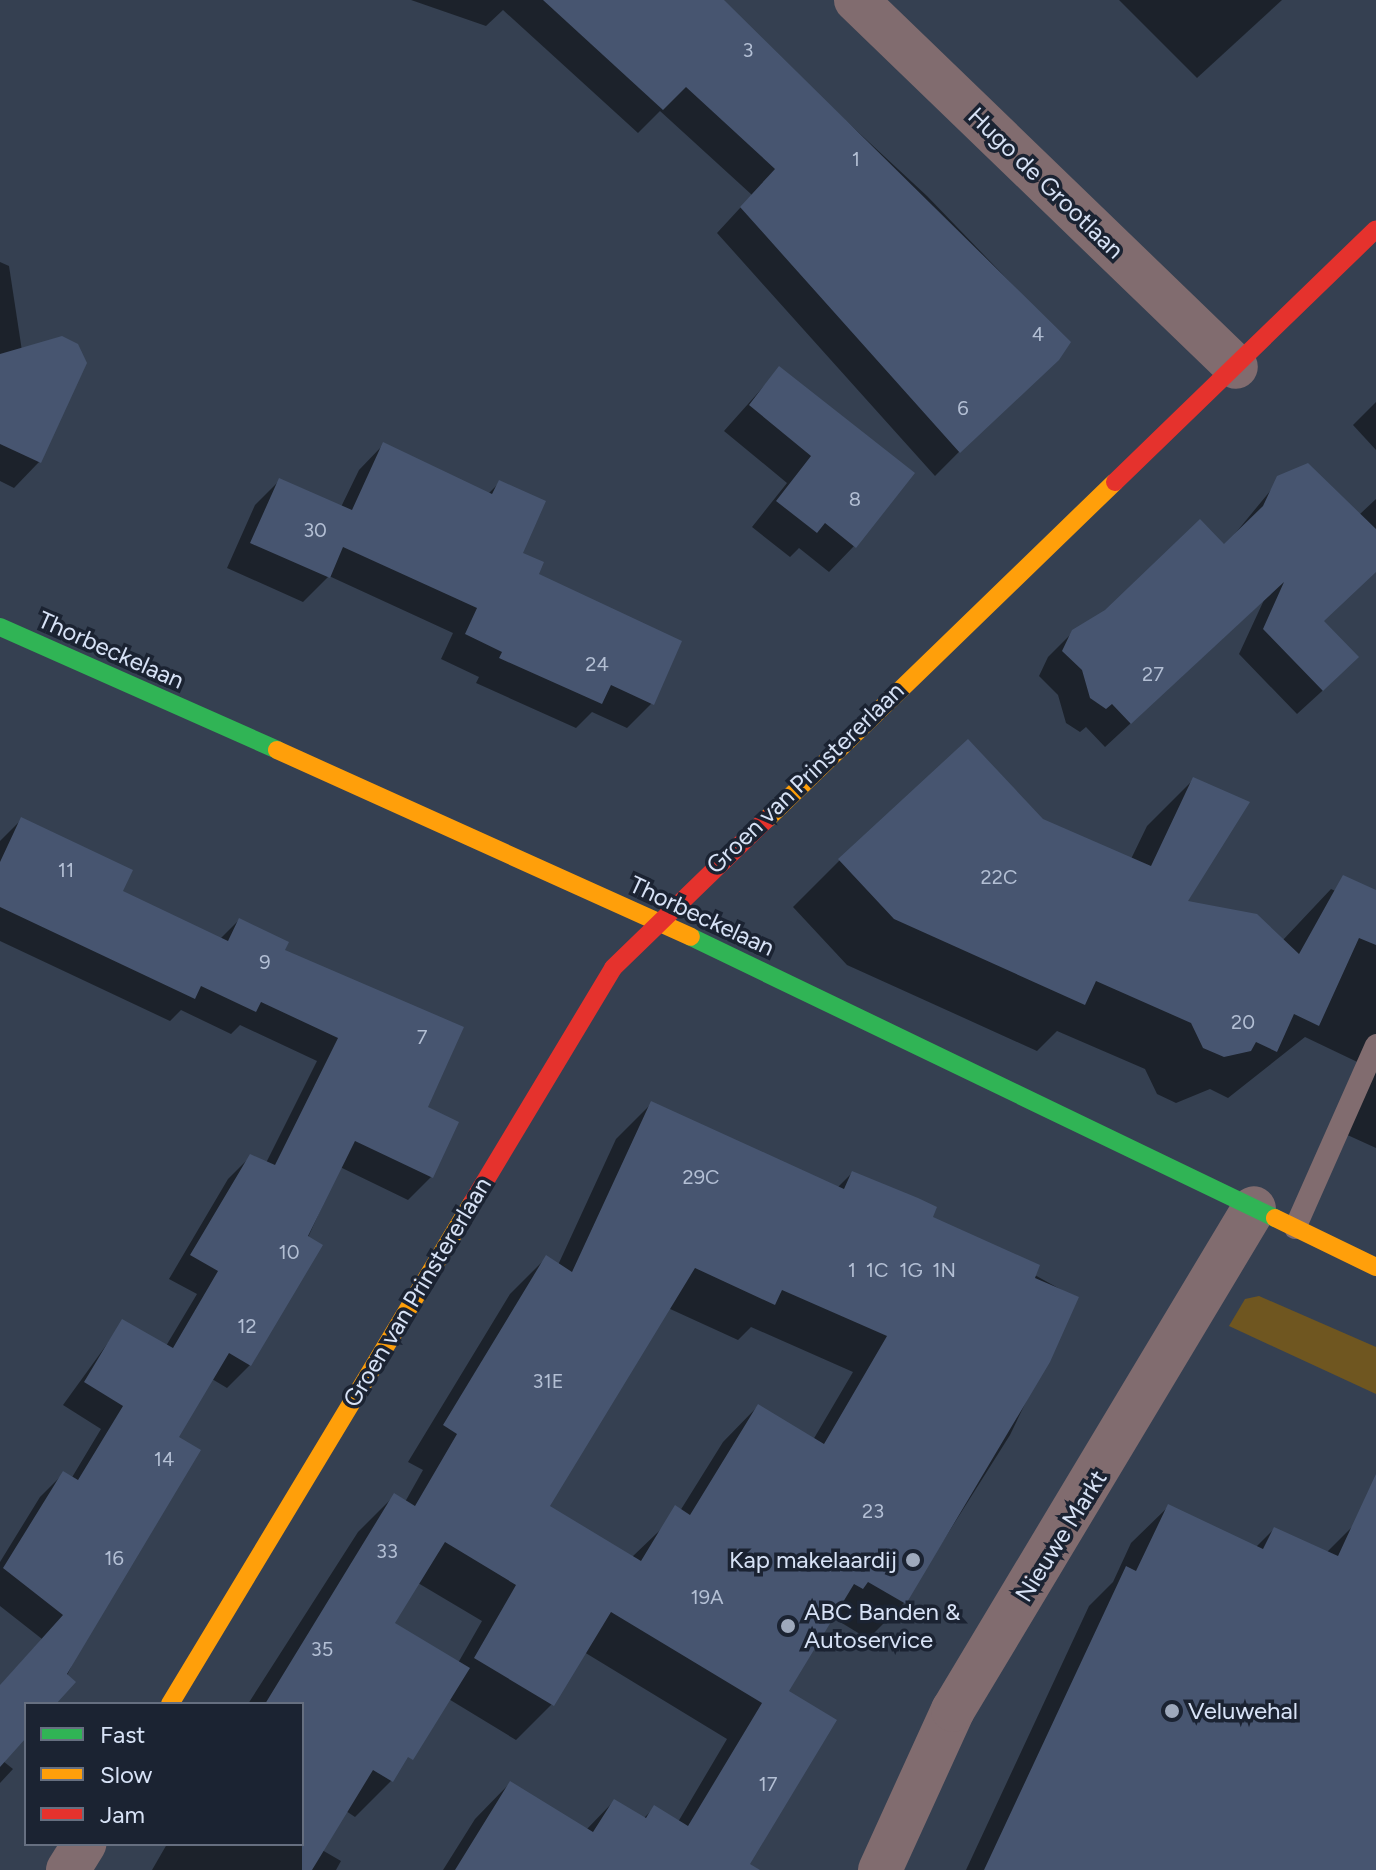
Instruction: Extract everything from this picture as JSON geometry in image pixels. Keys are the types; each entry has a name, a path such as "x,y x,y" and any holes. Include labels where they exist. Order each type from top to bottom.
{"street":[{"name":"Hugo de Grootlaan","path":"856,0 1236,367"},
{"name":"Groen van Prinstererlaan","path":"171,1702 613,968 657,920 1236,367 1376,229"},
{"name":"Thorbeckelaan","path":"0,627 657,920 1376,1267"},
{"name":"Nieuwe Markt","path":"880,1870 953,1710 1164,1370 1254,1208"},
{"path":"68,1870 83,1846"}],"lane":[{"path":"1295,1228 1376,1045"}],"shaded area":[{"path":"1259,1296 1376,1347 1376,1394 1229,1326 1245,1299"}],"building":[{"path":"543,0 724,0 1071,342 1059,360 960,453 740,207 775,169 686,87 663,110"},
{"path":"62,336 78,344 87,363 41,463 0,444 0,354"},
{"path":"779,366 915,473 856,548 825,523 817,533 776,501 811,456 749,405"},
{"path":"383,442 492,494 499,480 546,501 523,553 544,562 539,574 682,641 654,705 611,685 602,704 499,658 502,652 465,634 477,608 343,547 330,578 250,543 279,478 352,510"},
{"path":"1308,463 1376,529 1376,572 1324,621 1359,657 1323,691 1263,629 1284,582 1131,724 1112,704 1106,709 1090,698 1082,670 1062,651 1072,630 1105,610 1200,519 1224,544 1263,506 1277,476"},
{"path":"968,739 1043,819 1151,866 1193,777 1250,802 1188,901 1257,914 1299,954 1343,875 1376,890 1376,945 1359,938 1319,1026 1294,1014 1277,1052 1256,1042 1251,1051 1224,1057 1203,1048 1191,1023 1096,981 1085,1005 894,919 838,859"},
{"path":"21,817 133,870 123,891 228,941 239,918 289,942 285,950 464,1027 428,1107 459,1122 433,1178 355,1141 308,1236 323,1245 251,1366 229,1353 179,1437 201,1450 67,1674 76,1682 58,1702 24,1702 24,1740 0,1767 0,1685 63,1615 3,1568 63,1471 78,1480 123,1406 84,1382 122,1319 173,1348 218,1271 190,1255 250,1154 275,1165 338,1038 261,1002 256,1012 201,986 195,999 0,907 0,862"},
{"path":"651,1101 844,1189 852,1171 918,1198 937,1207 933,1217 1040,1265 1035,1278 1079,1297 1050,1362 906,1604 868,1582 863,1589 854,1584 789,1691 837,1720 750,1864 760,1870 455,1870 510,1781 593,1832 614,1799 646,1818 654,1805 688,1826 762,1703 611,1612 554,1706 474,1658 516,1585 445,1542 395,1623 470,1668 413,1760 408,1757 393,1782 373,1770 312,1870 302,1870 304,1702 266,1702 394,1493 415,1506 457,1434 443,1425 546,1255 572,1272","holes":["695,1268 775,1305 782,1290 887,1336 824,1444 758,1404 690,1515 675,1505 641,1561 550,1506"]},
{"name":"Veluwehal","path":"1376,1474 1376,1870 984,1870 1126,1566 1136,1571 1168,1504 1263,1549 1274,1527 1338,1556"}],"traffic: fast":[{"path":"0,627 277,750"},
{"path":"691,937 1275,1218"}],"traffic: slow":[{"path":"767,819 1115,482"},
{"path":"277,750 691,937"},
{"path":"171,1702 472,1203"},
{"path":"1275,1218 1376,1267"}],"traffic: jam":[{"path":"1115,482 1376,229"},
{"path":"472,1203 613,968 767,819"}],"place":[{"name":"Kap makelaardij","path":"913,1560"},
{"name":"ABC Banden & Autoservice","path":"788,1626"},
{"name":"Veluwehal","path":"1172,1711"}]}
